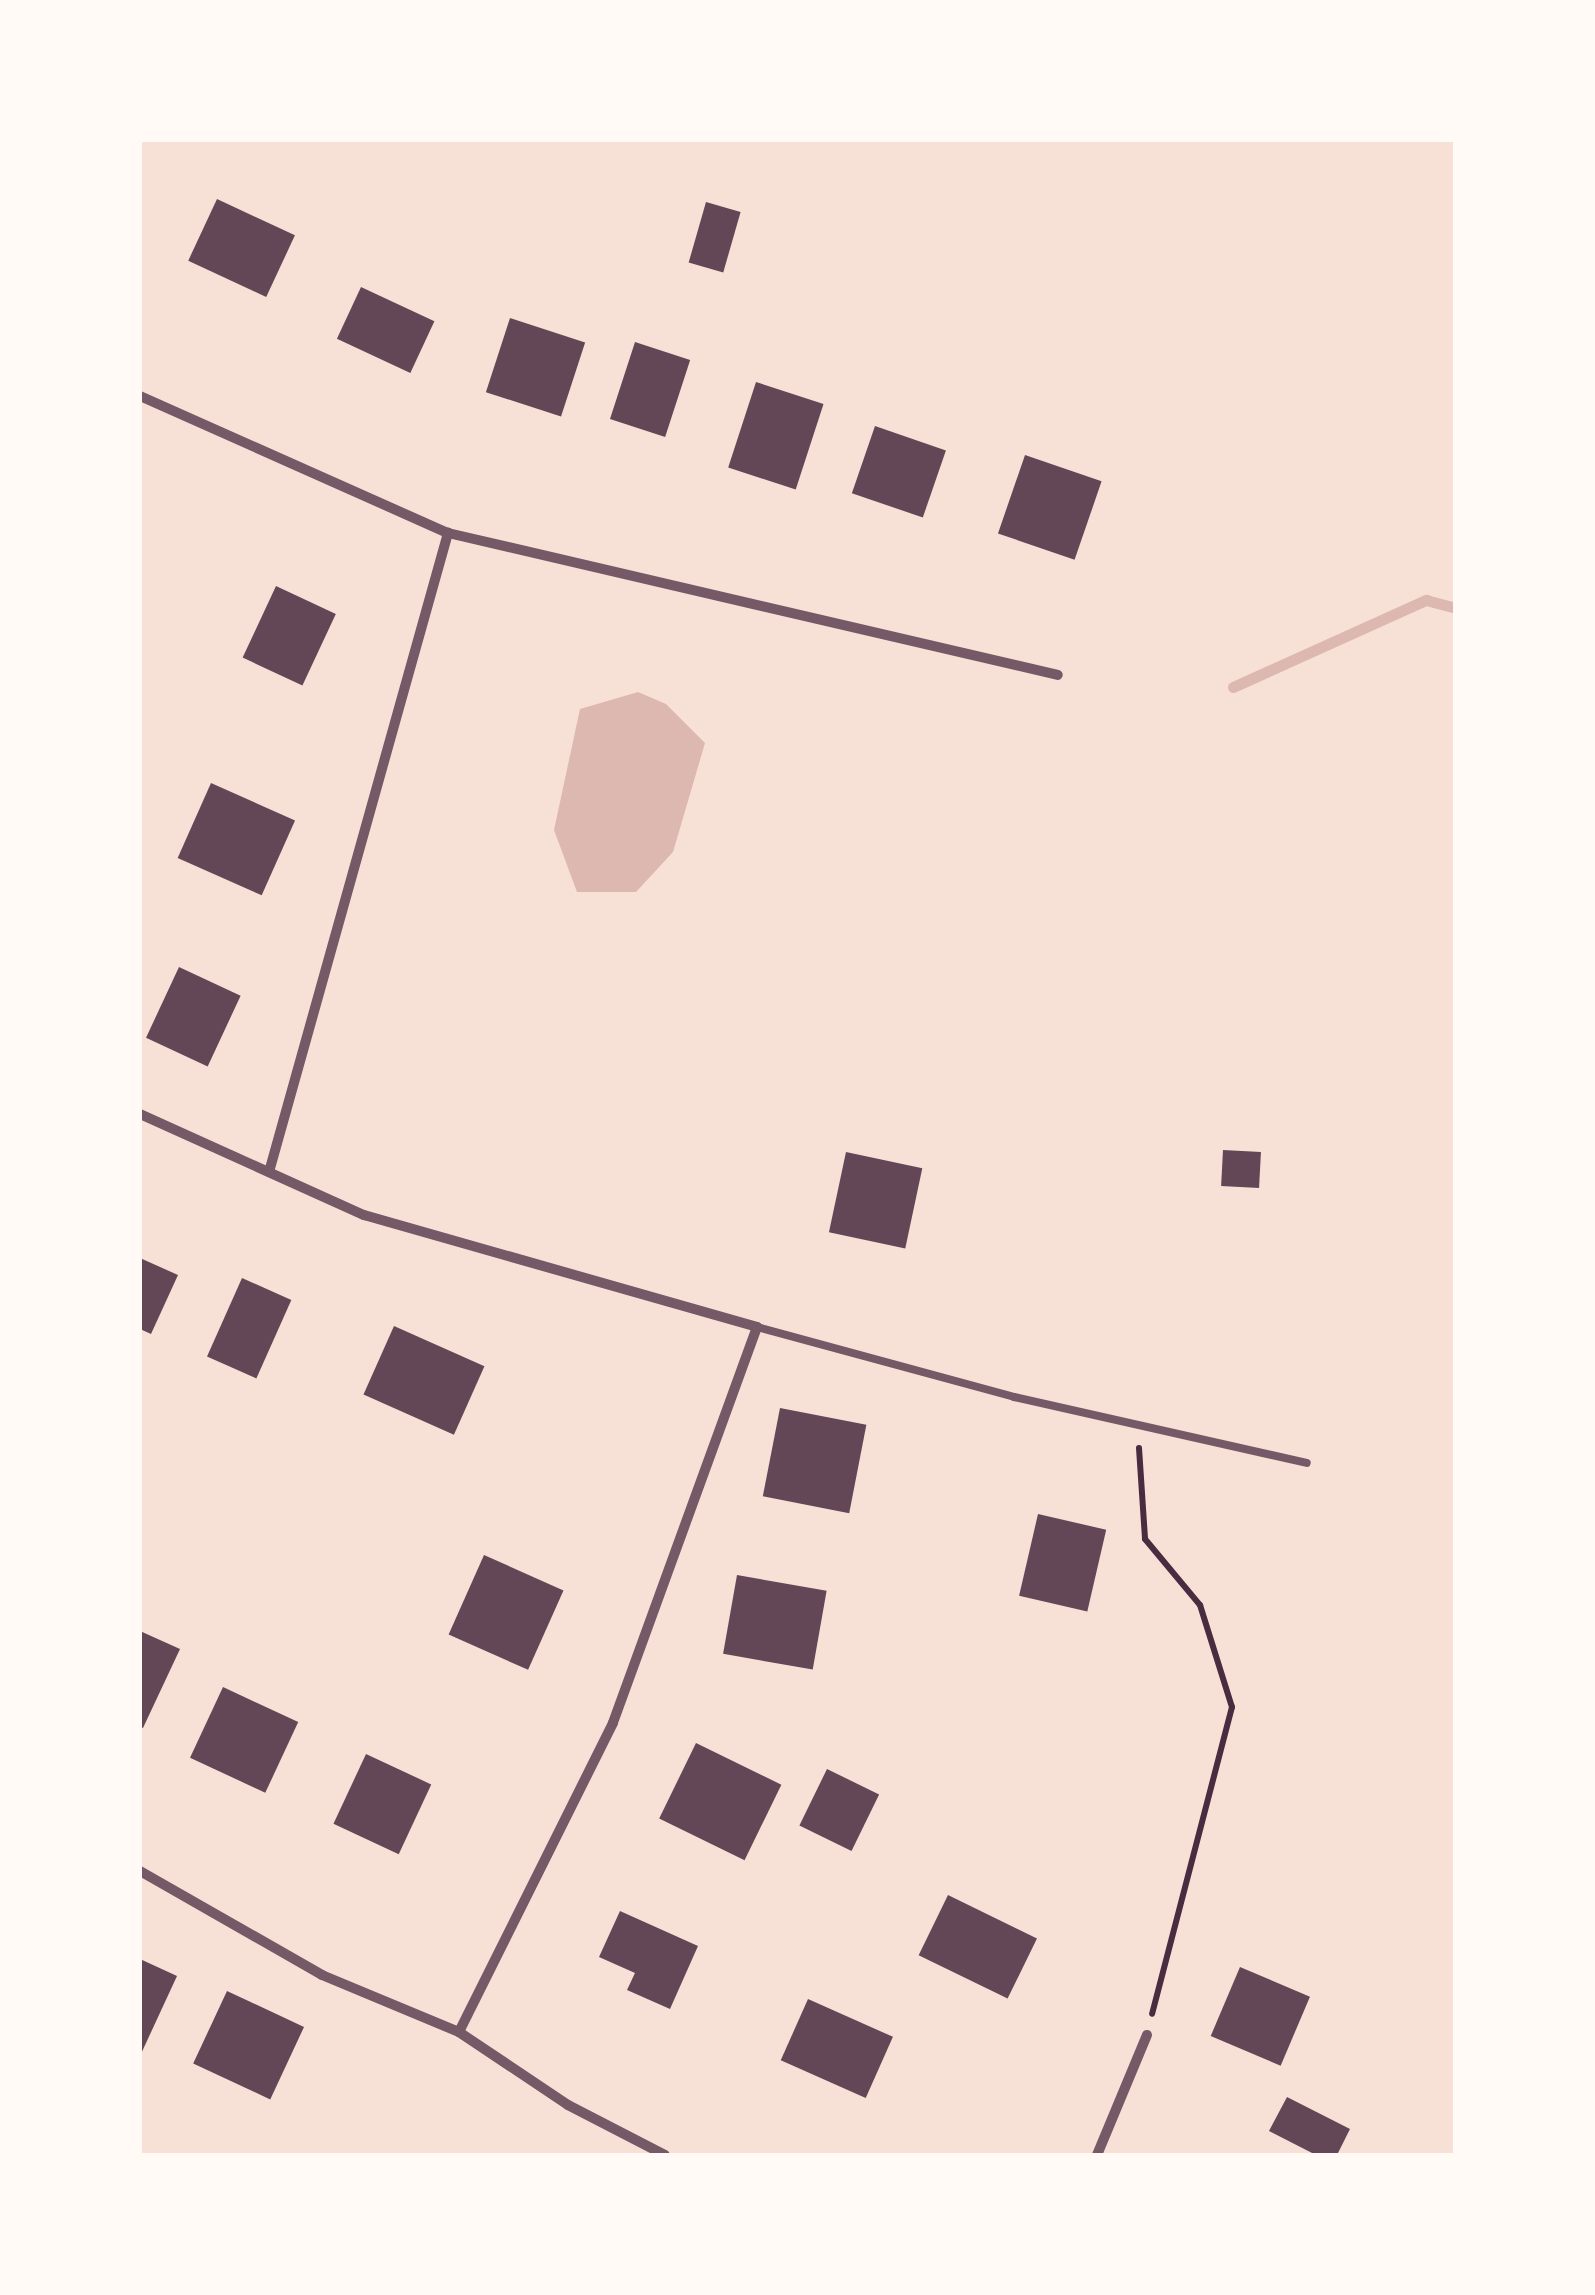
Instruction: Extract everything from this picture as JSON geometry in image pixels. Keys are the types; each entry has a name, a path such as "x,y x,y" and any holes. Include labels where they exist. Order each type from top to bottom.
{"street":[{"path":"140,396 448,533 1058,675"},
{"path":"269,1172 448,533"},
{"path":"140,1114 364,1215 757,1327 613,1722 460,2032"},
{"path":"140,1871 322,1975 460,2032 568,2105 665,2155"},
{"path":"1097,2155 1147,2035"}],"lane":[{"path":"757,1327 1138,1425 1306,1463"}],"path":[{"path":"1138,1425 1145,1540 1200,1604 1232,1708 1147,2035"}],"shaded area":[{"path":"638,692 666,704 705,743 673,852 636,892 577,892 554,830 580,709"}],"building":[{"path":"217,199 295,235 266,297 188,261"},
{"path":"706,202 741,212 723,272 689,263"},
{"path":"361,287 434,321 410,373 337,339"},
{"path":"510,318 585,342 561,417 486,392"},
{"path":"635,342 690,360 665,437 610,419"},
{"path":"756,382 824,404 796,490 728,468"},
{"path":"875,426 946,450 923,518 852,493"},
{"path":"1025,455 1102,481 1075,560 998,533"},
{"path":"276,586 336,614 302,685 243,658"},
{"path":"211,783 295,820 262,895 178,858"},
{"path":"179,967 241,996 208,1066 146,1038"},
{"path":"1223,1150 1261,1152 1259,1188 1221,1186"},
{"path":"846,1152 922,1168 905,1248 829,1232"},
{"path":"140,1258 178,1275 151,1334 140,1329"},
{"path":"242,1278 291,1300 256,1379 207,1357"},
{"path":"394,1326 484,1366 454,1435 363,1395"},
{"path":"780,1408 866,1425 849,1513 763,1496"},
{"path":"1038,1514 1106,1530 1087,1612 1019,1596"},
{"path":"484,1555 563,1590 528,1670 449,1634"},
{"path":"737,1575 827,1591 813,1670 723,1654"},
{"path":"140,1631 180,1649 143,1728 140,1727"},
{"path":"223,1687 298,1722 265,1793 190,1758"},
{"path":"696,1743 781,1785 745,1860 659,1818"},
{"path":"366,1754 431,1784 399,1854 333,1824"},
{"path":"827,1769 879,1794 852,1851 799,1826"},
{"path":"948,1895 1037,1938 1008,1999 919,1955"},
{"path":"620,1911 698,1946 670,2009 627,1990 635,1973 599,1957"},
{"path":"140,1959 177,1976 140,2056"},
{"path":"1240,1967 1310,1997 1281,2066 1211,2036"},
{"path":"227,1991 304,2027 270,2099 193,2064"},
{"path":"808,1999 893,2037 866,2098 781,2060"},
{"path":"1287,2097 1350,2129 1337,2155 1316,2155 1269,2131"}],"waterway":[{"path":"1233,687 1426,600 1455,608"}]}
